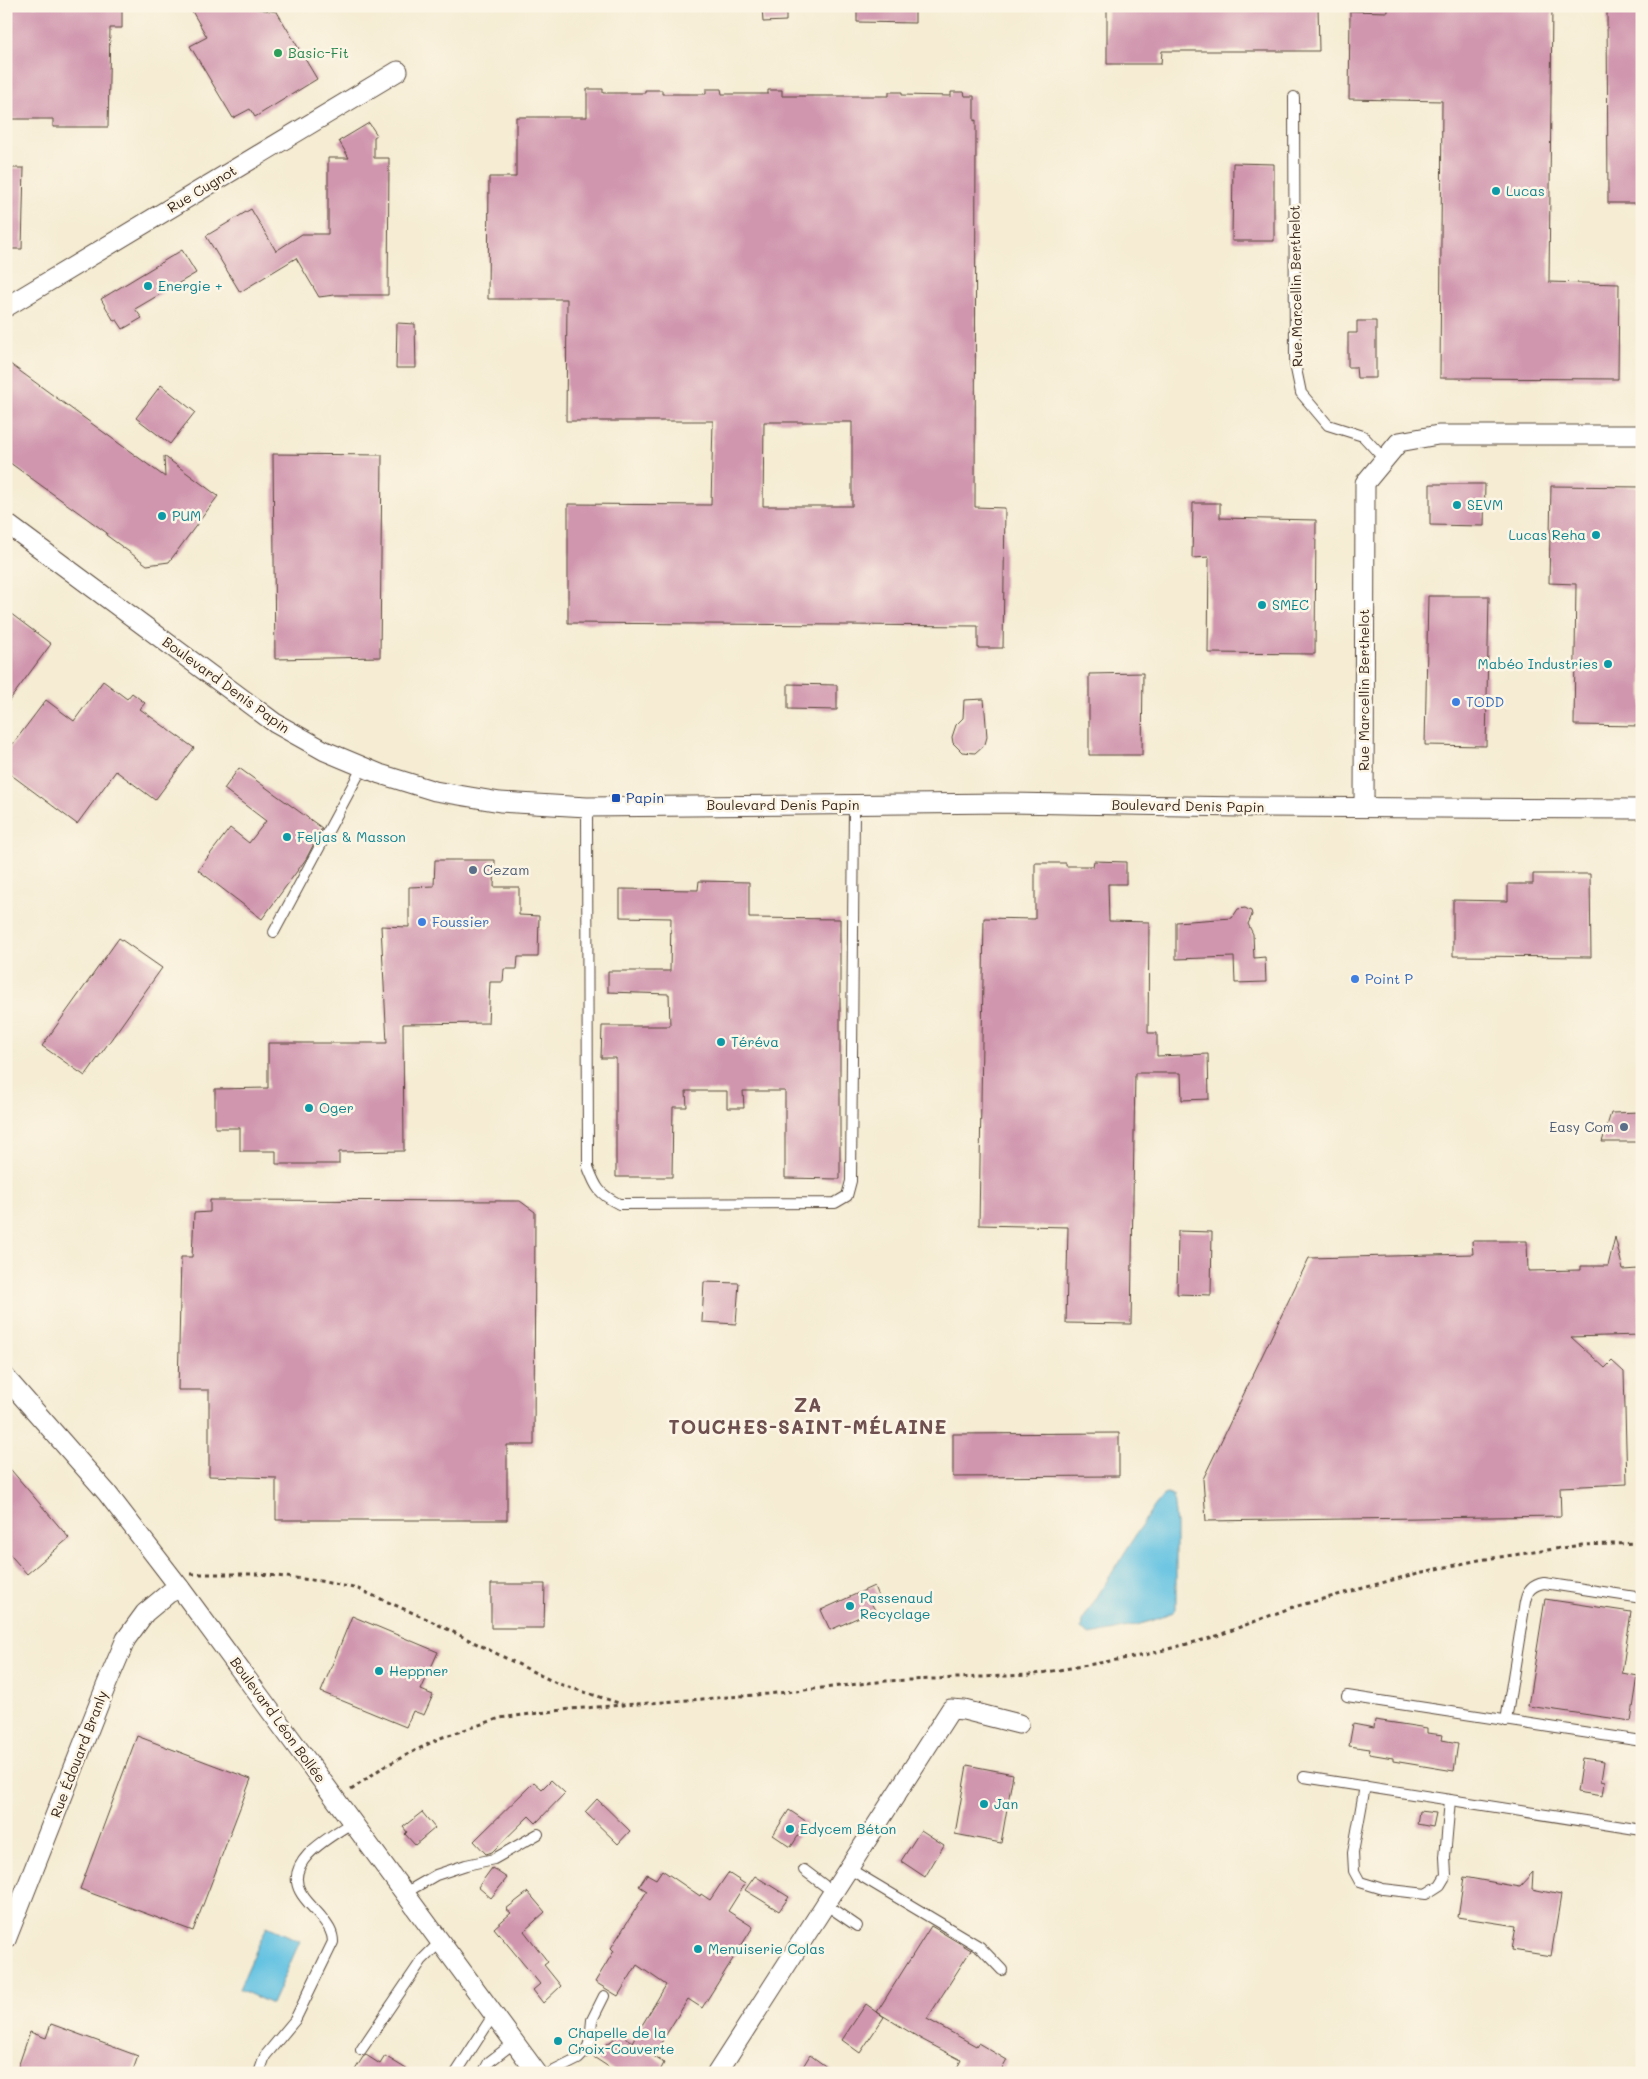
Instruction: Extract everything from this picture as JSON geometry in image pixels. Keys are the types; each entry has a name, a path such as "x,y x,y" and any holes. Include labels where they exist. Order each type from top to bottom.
{"street":[{"name":"Rue Cugnot","path":"6,307 398,71"},
{"name":"Rue Marcellin Berthelot","path":"1364,807 1365,483 1399,442 1438,435 1642,435"},
{"name":"Boulevard Denis Papin","path":"6,523 275,723 325,751 380,774 435,791 500,802 587,807 854,806 900,803 1005,803 1642,809"},
{"name":"Boulevard Léon Bollée","path":"6,1378 107,1493 176,1582 537,2073"},
{"name":"Rue Édouard Branly","path":"6,1940 126,1639 145,1613 170,1593 176,1582"},
{"path":"716,2073 951,1709 964,1710 1019,1724"}],"lane":[{"name":"Rue Marcellin Berthelot","path":"1294,97 1295,364 1301,393 1328,425 1363,436 1385,460"},
{"path":"274,932 363,766"},
{"path":"587,807 588,1167 594,1182 604,1196 619,1204 629,1204 835,1203 847,1196 851,1181 854,806"},
{"path":"1506,1721 1526,1594 1532,1587 1544,1583 1642,1598"},
{"path":"1346,1696 1642,1741"},
{"path":"1304,1777 1642,1830"},
{"path":"1365,1786 1353,1853 1354,1871 1360,1882 1383,1890 1426,1894 1440,1885 1446,1875 1445,1857 1450,1800"},
{"path":"259,2073 265,2056 295,2020 333,1942 333,1935 329,1928 301,1894 296,1881 297,1868 309,1854 353,1822"},
{"path":"405,1893 436,1875 466,1865 494,1859 538,1834"},
{"path":"848,1868 980,1947 1002,1970"},
{"path":"804,1870 857,1926"},
{"path":"361,2050 422,1960 440,1942"},
{"path":"550,2073 578,2059 586,2051 590,2042 592,2020 604,1996"},
{"path":"456,2073 494,2014"},
{"path":"483,2073 488,2062 515,2042"}],"path":[{"path":"337,1800 383,1766 440,1738 500,1718 625,1705 768,1694 886,1681 1030,1675 1145,1655 1205,1640 1290,1608 1418,1573 1479,1560 1582,1545 1642,1543"},
{"path":"176,1582 208,1573 260,1574 320,1581 358,1589 427,1619 556,1682 625,1705"}],"water":[{"path":"1167,1494 1173,1496 1176,1524 1176,1609 1171,1613 1150,1621 1090,1635 1081,1629 1082,1621 1150,1512 1163,1496"},
{"path":"267,1926 300,1941 272,2004 239,1989"}],"building":[{"path":"6,6 122,6 122,28 110,28 108,127 53,127 53,119 6,119"},
{"path":"189,6 239,6 277,12 317,79 255,117 250,109 233,118 190,46 207,37"},
{"path":"762,6 786,6 786,21 763,22"},
{"path":"857,6 915,6 915,23 857,22"},
{"path":"1107,6 1318,6 1319,51 1162,51 1161,64 1107,64"},
{"name":"Lucas","path":"1388,6 1552,6 1549,282 1619,284 1618,379 1440,378 1442,101 1349,99 1350,11 1388,12"},
{"path":"1607,6 1642,6 1642,203 1608,203"},
{"path":"587,89 603,89 603,93 645,93 645,90 662,90 662,94 706,94 706,89 721,89 722,94 768,94 768,90 782,90 782,96 889,96 889,92 902,92 902,95 951,96 951,92 964,92 965,96 974,96 974,121 976,120 975,507 1005,508 1003,648 978,648 978,626 568,623 568,504 711,505 713,421 566,421 567,299 488,299 489,177 516,177 516,117 587,117","holes":["764,422 852,422 852,506 763,506"]},
{"path":"369,123 377,135 374,137 374,158 389,158 388,295 334,295 319,297 296,258 240,292 206,236 251,209 276,251 302,234 328,234 328,158 349,158 339,141"},
{"path":"1233,163 1274,164 1274,241 1232,241"},
{"path":"6,168 24,168 22,249 6,249"},
{"name":"Energie +","path":"182,250 196,273 135,309 142,318 123,329 117,320 114,321 101,299"},
{"path":"1357,321 1376,321 1376,378 1357,378 1356,367 1348,367 1348,333 1357,333"},
{"path":"397,323 415,324 416,368 396,368"},
{"path":"6,361 165,477 164,456 218,496 169,562 147,565 106,535 107,533 6,460"},
{"path":"161,385 195,412 170,444 136,418"},
{"path":"273,454 382,455 380,657 275,659"},
{"name":"SEVM","path":"1430,484 1485,484 1484,526 1430,525"},
{"path":"1551,486 1642,487 1642,726 1574,725 1576,584 1549,583"},
{"name":"SMEC","path":"1193,503 1220,503 1220,518 1316,520 1315,654 1208,653 1209,557 1192,558"},
{"name":"TODD","path":"1428,596 1489,596 1486,746 1425,745"},
{"path":"6,610 51,644 6,705"},
{"path":"1143,673 1142,755 1089,755 1089,674"},
{"path":"103,681 127,699 132,693 145,703 140,709 194,748 155,800 116,771 77,824 6,771 6,753 46,700 74,721"},
{"path":"788,684 837,685 837,710 788,709"},
{"path":"984,699 987,737 985,744 975,753 962,752 953,743 952,737 956,725 963,718 964,700"},
{"name":"Feljas & Masson","path":"239,768 322,828 306,859 262,919 198,870 230,828 249,843 266,821 224,789"},
{"path":"435,860 495,860 494,887 519,887 519,915 539,916 538,957 518,957 517,969 504,969 503,982 490,982 488,1023 403,1024 404,1151 339,1152 339,1164 276,1164 276,1151 240,1151 240,1128 215,1128 215,1089 268,1088 268,1043 387,1043 381,926 409,927 409,887 434,886"},
{"path":"1094,861 1126,862 1126,884 1108,884 1109,921 1149,922 1148,1033 1157,1033 1157,1056 1208,1054 1209,1099 1182,1100 1181,1073 1135,1073 1131,1324 1066,1323 1068,1227 979,1225 984,918 1035,919 1035,863 1066,863 1066,866 1093,866"},
{"path":"1533,874 1590,874 1591,957 1453,956 1453,900 1508,901 1508,884 1533,884"},
{"name":"Téréva","path":"699,881 749,882 749,918 840,919 840,1179 785,1178 785,1091 743,1091 744,1108 727,1108 727,1091 686,1091 687,1107 673,1107 672,1177 616,1177 616,1058 601,1058 602,1026 670,1026 669,994 608,992 608,971 670,971 671,918 620,917 620,889 698,890"},
{"path":"1245,908 1251,911 1252,915 1248,924 1253,934 1254,958 1265,957 1266,982 1235,983 1234,957 1176,959 1176,922 1232,918 1238,909"},
{"path":"119,938 162,968 85,1076 42,1046"},
{"name":"Easy Com","path":"1642,1112 1642,1142 1602,1142 1611,1113"},
{"path":"210,1200 520,1201 535,1212 534,1445 507,1445 507,1520 276,1520 276,1478 209,1476 209,1390 178,1390 181,1257 192,1257 194,1213 210,1212"},
{"path":"1178,1231 1212,1232 1211,1295 1177,1294"},
{"path":"1615,1237 1623,1270 1638,1269 1640,1335 1571,1337 1605,1368 1612,1361 1624,1372 1627,1484 1560,1487 1561,1516 1206,1521 1203,1479 1309,1258 1473,1254 1472,1241 1527,1241 1528,1271 1581,1270 1581,1266 1608,1266"},
{"path":"704,1282 739,1283 736,1324 702,1322"},
{"path":"1119,1433 1119,1476 953,1477 953,1434"},
{"path":"6,1464 69,1538 27,1574 6,1550"},
{"path":"491,1584 545,1584 544,1628 491,1628"},
{"name":"Passenaud Recyclage","path":"874,1586 879,1599 871,1603 875,1610 830,1630 821,1610"},
{"path":"1545,1599 1631,1612 1622,1673 1638,1676 1631,1721 1528,1706"},
{"name":"Heppner","path":"352,1616 438,1652 421,1690 433,1695 424,1715 413,1711 406,1727 321,1692"},
{"path":"1375,1720 1427,1728 1427,1733 1443,1735 1442,1740 1458,1743 1454,1771 1393,1761 1393,1758 1369,1754 1370,1749 1349,1746 1353,1724 1374,1728"},
{"path":"137,1736 251,1779 193,1931 80,1889"},
{"path":"1582,1758 1604,1761 1601,1781 1605,1782 1603,1796 1577,1792"},
{"name":"Jan","path":"967,1765 1013,1774 1001,1843 955,1834"},
{"path":"551,1780 565,1793 536,1823 529,1816 492,1852 486,1854 474,1841 534,1782 542,1789"},
{"path":"597,1799 630,1831 618,1844 585,1812"},
{"name":"Edycem Béton","path":"789,1810 807,1822 791,1847 773,1835"},
{"path":"1419,1811 1436,1813 1433,1827 1417,1824"},
{"path":"422,1812 435,1828 415,1845 405,1834 407,1832 403,1827"},
{"path":"921,1830 944,1845 925,1877 901,1861"},
{"path":"492,1868 507,1878 491,1898 478,1887"},
{"path":"662,1870 700,1896 701,1894 710,1900 728,1873 745,1884 728,1911 753,1927 702,2008 688,1999 653,2056 664,2063 659,2073 618,2073 592,2056 620,2034 632,2042 666,1985 637,1965 618,1996 595,1982 614,1951 611,1948 647,1891 639,1886 647,1874 656,1879"},
{"path":"1533,1872 1532,1889 1561,1895 1551,1956 1512,1950 1516,1926 1458,1917 1464,1877 1519,1887"},
{"path":"755,1876 789,1897 779,1911 745,1890"},
{"path":"528,1892 545,1912 524,1931 548,1962 544,1965 561,1986 543,2003 533,1990 540,1984 494,1928 511,1913 506,1909"},
{"path":"931,1926 971,1950 927,2019 976,2046 978,2043 1007,2060 1000,2073 965,2073 957,2068 961,2060 921,2039 877,2012"},
{"path":"866,2004 884,2017 860,2053 842,2040"},
{"path":"51,2024 138,2056 132,2073 16,2073 30,2032 46,2038"},
{"path":"366,2055 380,2064 385,2056 413,2073 353,2073"},
{"path":"810,2055 835,2073 799,2073"}],"place":[{"name":"Basic-Fit","path":"278,53"},
{"name":"Lucas","path":"1496,191"},
{"name":"Energie +","path":"148,286"},
{"name":"SEVM","path":"1457,505"},
{"name":"PUM","path":"162,516"},
{"name":"Lucas Reha","path":"1596,535"},
{"name":"SMEC","path":"1262,605"},
{"name":"Mabéo Industries","path":"1608,664"},
{"name":"TODD","path":"1456,702"},
{"name":"Papin","path":"616,798"},
{"name":"Feljas & Masson","path":"287,837"},
{"name":"Cezam","path":"473,870"},
{"name":"Foussier","path":"422,922"},
{"name":"Point P","path":"1355,979"},
{"name":"Téréva","path":"721,1042"},
{"name":"Oger","path":"309,1108"},
{"name":"Easy Com","path":"1624,1127"},
{"name":"Passenaud Recyclage","path":"850,1606"},
{"name":"Heppner","path":"379,1671"},
{"name":"Jan","path":"984,1804"},
{"name":"Edycem Béton","path":"790,1829"},
{"name":"Menuiserie Colas","path":"698,1949"},
{"name":"Chapelle de la Croix-Couverte","path":"558,2041"}],"district":[{"name":"ZA TOUCHES-SAINT-MÉLAINE","path":"808,1416"}]}
